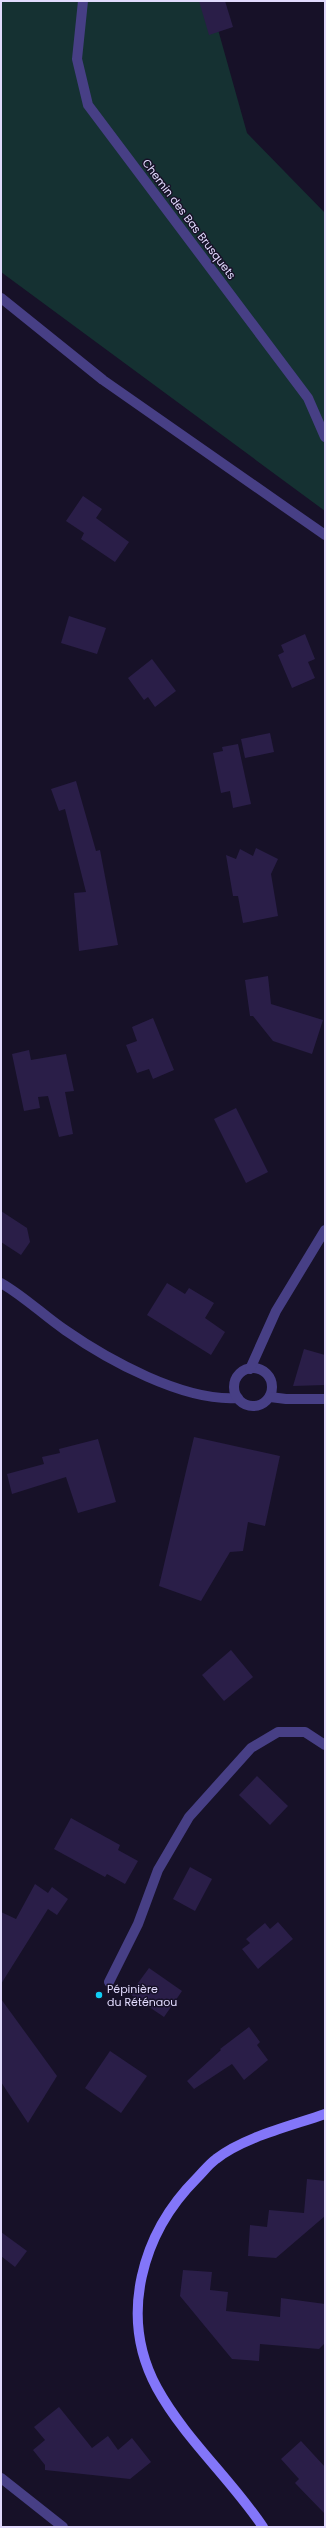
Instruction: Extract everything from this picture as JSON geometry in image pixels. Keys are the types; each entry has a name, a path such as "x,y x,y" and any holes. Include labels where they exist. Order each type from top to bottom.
{"main road":[{"path":"263,2527 170,2408 156,2386 145,2359 139,2332 142,2276 148,2251 159,2226 173,2205 216,2158 250,2141 325,2114"}],"street":[{"name":"Chemin des Bas Brusquets","path":"84,1 77,59 88,105 308,398 325,437"},
{"path":"1,298 103,380 325,535"},
{"path":"250,1369 263,1371 268,1375 272,1387 270,1397 264,1403 252,1406 242,1402 238,1398 235,1392 236,1380 239,1375 250,1369 276,1311 325,1230"},
{"path":"1,1283 66,1331 149,1378 206,1396 224,1399 238,1398"},
{"path":"270,1397 286,1399 325,1399"},
{"path":"109,1982 138,1924 158,1870 189,1817 251,1748 278,1732 305,1732 325,1745"},
{"path":"1,2478 63,2527"}],"green space":[{"path":"1,1 210,1 247,133 325,213 325,511 1,272"}],"building":[{"path":"199,1 225,1 233,27 209,35"},
{"path":"83,496 102,509 96,518 129,542 115,562 81,539 84,533 66,521"},
{"path":"69,616 106,628 97,654 61,643"},
{"path":"305,634 315,659 308,662 315,678 292,688 278,655 284,652 281,645"},
{"path":"152,659 176,691 155,707 148,697 144,700 128,678"},
{"path":"270,733 274,752 245,758 241,739"},
{"path":"238,744 251,804 233,808 230,791 221,793 213,753 223,751 222,747"},
{"path":"76,781 96,851 100,850 118,945 79,951 74,893 86,892 65,809 59,811 51,789"},
{"path":"256,848 278,859 271,874 278,916 243,923 238,896 233,896 226,855 236,859 240,849 253,856"},
{"path":"268,976 271,1004 323,1020 312,1054 273,1041 253,1016 250,1016 245,980"},
{"path":"153,1018 174,1070 153,1079 149,1069 137,1073 126,1045 137,1041 132,1027"},
{"path":"29,1050 31,1060 66,1054 74,1091 65,1092 73,1134 59,1137 48,1096 38,1097 40,1108 24,1111 12,1054"},
{"path":"236,1108 268,1172 246,1183 214,1119"},
{"path":"1,1211 27,1228 30,1242 21,1255 1,1242"},
{"path":"167,1283 185,1294 189,1288 214,1303 205,1318 225,1332 211,1355 147,1315"},
{"path":"304,1349 325,1355 325,1385 293,1386"},
{"path":"194,1437 280,1456 265,1526 248,1522 243,1551 230,1552 201,1601 159,1586"},
{"path":"98,1439 116,1502 78,1513 66,1477 12,1494 7,1474 44,1464 42,1457 60,1453 59,1449"},
{"path":"231,1650 253,1677 224,1701 202,1675"},
{"path":"257,1776 288,1806 270,1825 239,1795"},
{"path":"71,1818 120,1845 118,1850 138,1861 125,1884 107,1874 105,1877 54,1849"},
{"path":"190,1867 212,1879 195,1911 173,1899"},
{"path":"35,1884 48,1893 52,1887 68,1899 57,1915 48,1909 1,1984 1,1912 16,1919"},
{"path":"278,1922 293,1939 258,1969 242,1949 250,1943 246,1939 265,1923 270,1929"},
{"path":"149,1968 182,1991 164,2017 130,1994"},
{"path":"1,1999 57,2076 28,2123 1,2082"},
{"path":"249,2027 260,2042 257,2045 268,2060 244,2080 232,2064 194,2089 187,2081 221,2050 220,2049"},
{"path":"110,2051 147,2076 121,2113 85,2088"},
{"path":"307,2179 325,2181 325,2216 276,2258 248,2256 250,2225 267,2227 269,2210 304,2213"},
{"path":"1,2232 27,2251 15,2267 1,2256"},
{"path":"183,2270 212,2272 210,2290 228,2292 226,2311 280,2317 281,2298 325,2304 325,2343 319,2349 260,2344 259,2361 232,2359 180,2296"},
{"path":"59,2407 92,2448 108,2436 118,2450 132,2438 151,2462 130,2479 45,2470 45,2465 33,2450 45,2440 34,2427"},
{"path":"301,2441 325,2467 325,2514 295,2483 299,2479 281,2459"}],"place":[{"name":"Pépinière du Réténaou","path":"99,1995"}]}
